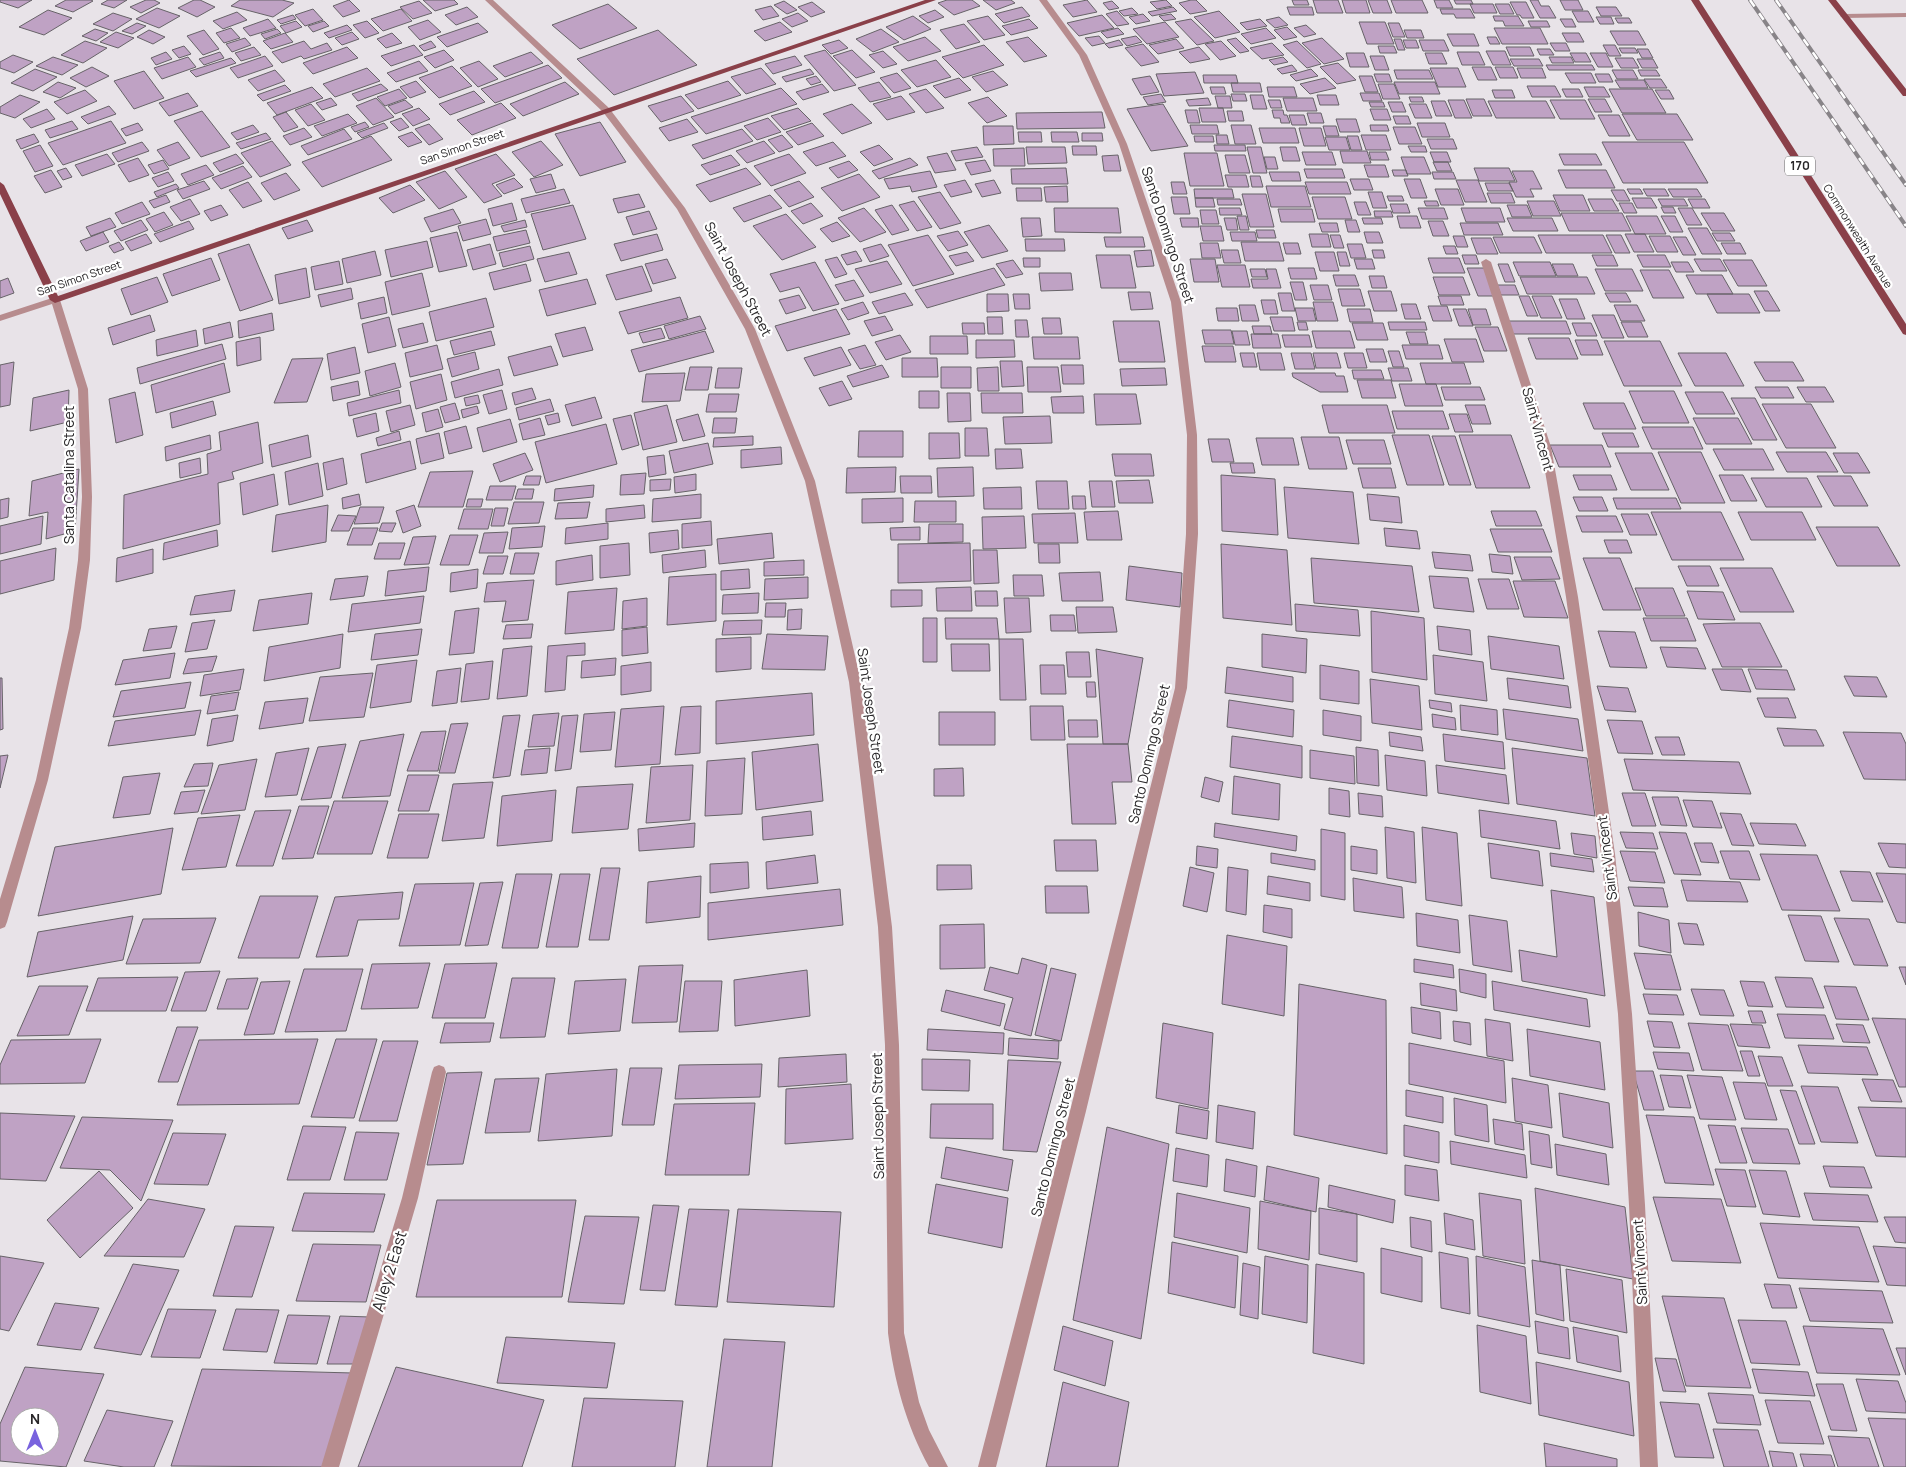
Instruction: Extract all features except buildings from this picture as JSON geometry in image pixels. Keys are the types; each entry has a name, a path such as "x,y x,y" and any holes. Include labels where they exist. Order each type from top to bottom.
{"main road":[{"name":"San Simon Street","path":"55,300 932,0"},
{"name":"Commonwealth Avenue","path":"1695,0 1906,332"},
{"path":"1832,0 1906,94"},
{"name":"Santa Catalina Street","path":"0,185 55,300"}],"street":[{"name":"Saint Joseph Street","path":"489,0 606,110 681,208 750,328 810,481 855,682 872,840 885,926 892,1045 896,1333 901,1373 913,1413 939,1467"},
{"name":"Santo Domingo Street","path":"987,1467 1078,1111 1181,688 1192,534 1192,435 1176,302 1123,144 1083,55 1043,0"},
{"path":"1844,16 1906,15"},
{"name":"Saint Vincent","path":"1486,262 1546,447 1572,597 1608,854 1625,1014 1637,1204 1649,1467"},
{"name":"San Simon Street","path":"0,318 55,300"},
{"name":"Santa Catalina Street","path":"0,922 42,780 75,628 84,560 87,498 83,389 55,300"},
{"name":"Alley 2 East","path":"330,1467 410,1198 439,1072"}],"railway":[{"path":"1750,0 1906,226"},
{"path":"1776,0 1906,185"}]}
